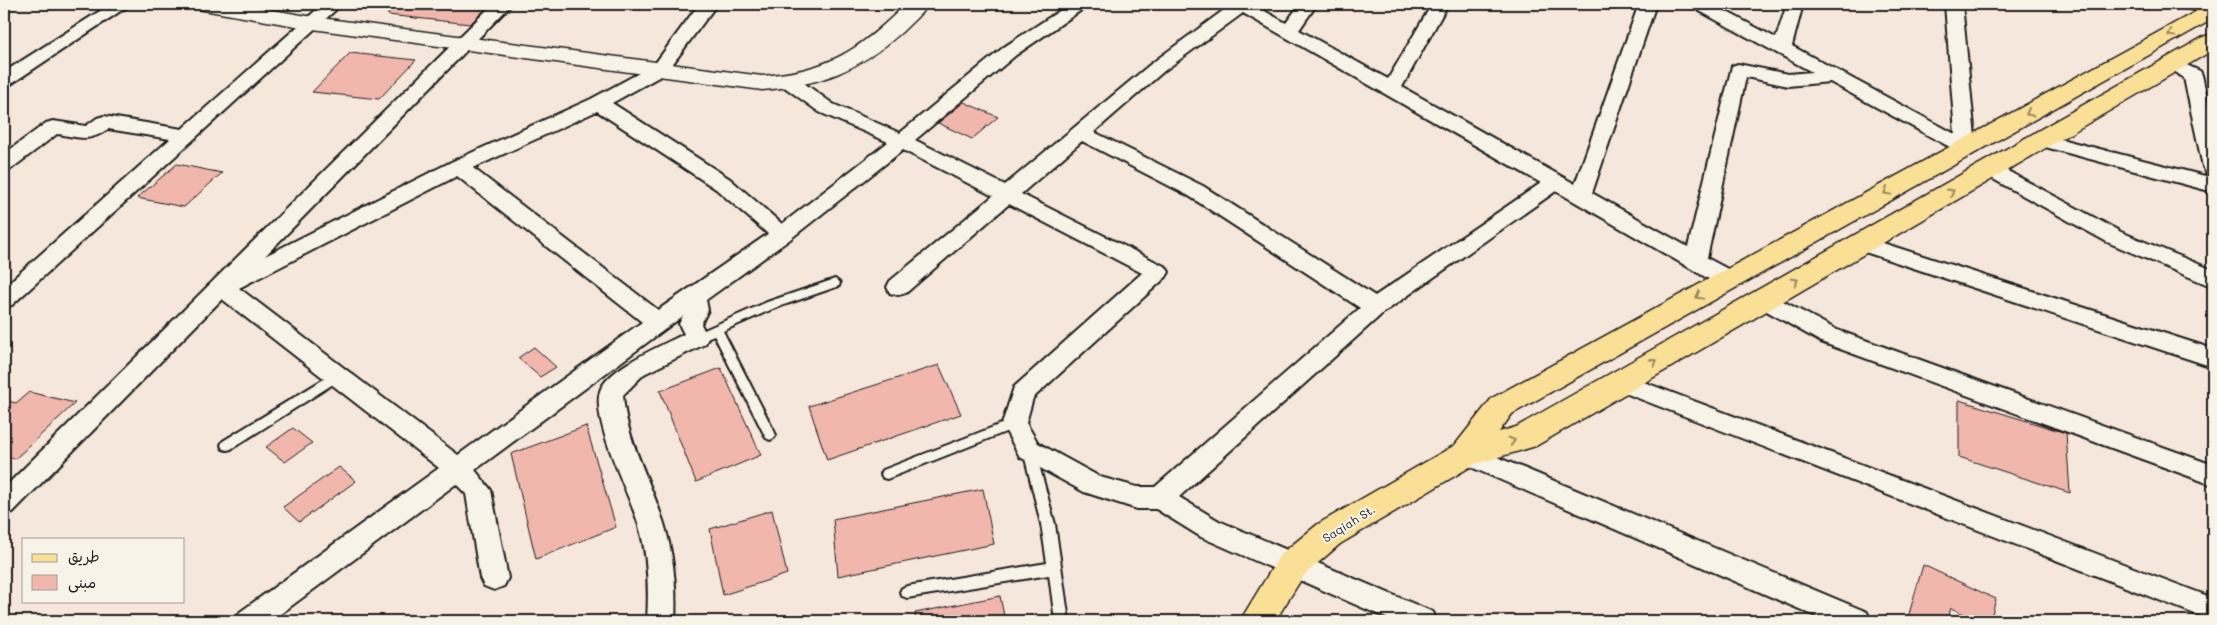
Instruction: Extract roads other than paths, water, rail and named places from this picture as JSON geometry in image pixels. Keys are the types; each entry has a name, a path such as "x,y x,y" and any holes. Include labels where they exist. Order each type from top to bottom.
{"main road":[{"path":"1466,454 1502,406 2213,10"},
{"path":"1466,454 1525,437 2213,41"},
{"name":"Saqiah St.","path":"1257,621 1292,565 1329,534 1466,454"}],"street":[{"path":"4,80 122,4"},
{"path":"203,4 313,23 762,83 790,82 826,73 849,63 870,48 918,4"},
{"path":"4,298 333,4"},
{"path":"4,504 503,4"},
{"path":"222,287 458,167 598,103 660,69 708,4"},
{"path":"250,621 658,322 782,235 902,141 1010,51 1081,4"},
{"path":"898,287 1158,67 1241,4 1729,280"},
{"path":"1290,30 1309,4"},
{"path":"1392,88 1440,4"},
{"path":"1581,195 1648,4"},
{"path":"1700,4 1966,148"},
{"path":"1782,48 1795,4"},
{"path":"1954,4 1966,148"},
{"path":"2190,4 2213,10"},
{"path":"2173,64 2193,75 2207,111 2213,167"},
{"path":"1696,260 1738,70 1788,80 1832,76"},
{"path":"790,82 826,108 902,141 1158,272 1022,394 1014,424 1029,450 1093,484 1137,498 1160,498 1210,529 1423,621"},
{"path":"598,103 723,184 782,235"},
{"path":"4,164 53,126 90,133 104,122 186,136"},
{"path":"1081,133 1196,191 1375,307"},
{"path":"2041,140 2213,185"},
{"path":"458,167 658,322"},
{"path":"1991,169 2114,238 2213,279"},
{"path":"1160,498 1375,307 1557,181"},
{"path":"1861,244 2213,358"},
{"path":"222,287 457,468 478,490 494,578"},
{"path":"694,297 697,310 690,324 707,334"},
{"path":"1764,299 1829,336 2212,479"},
{"path":"661,621 663,595 653,528 611,413 611,392 636,368 707,334"},
{"path":"1620,382 2213,610"},
{"path":"1466,454 1857,621"}],"lane":[{"path":"770,435 707,334 771,306 835,284"},
{"path":"227,445 337,376"},
{"path":"887,474 1014,424"},
{"path":"1029,450 1048,524 1062,621"},
{"path":"907,592 1055,568"}]}
